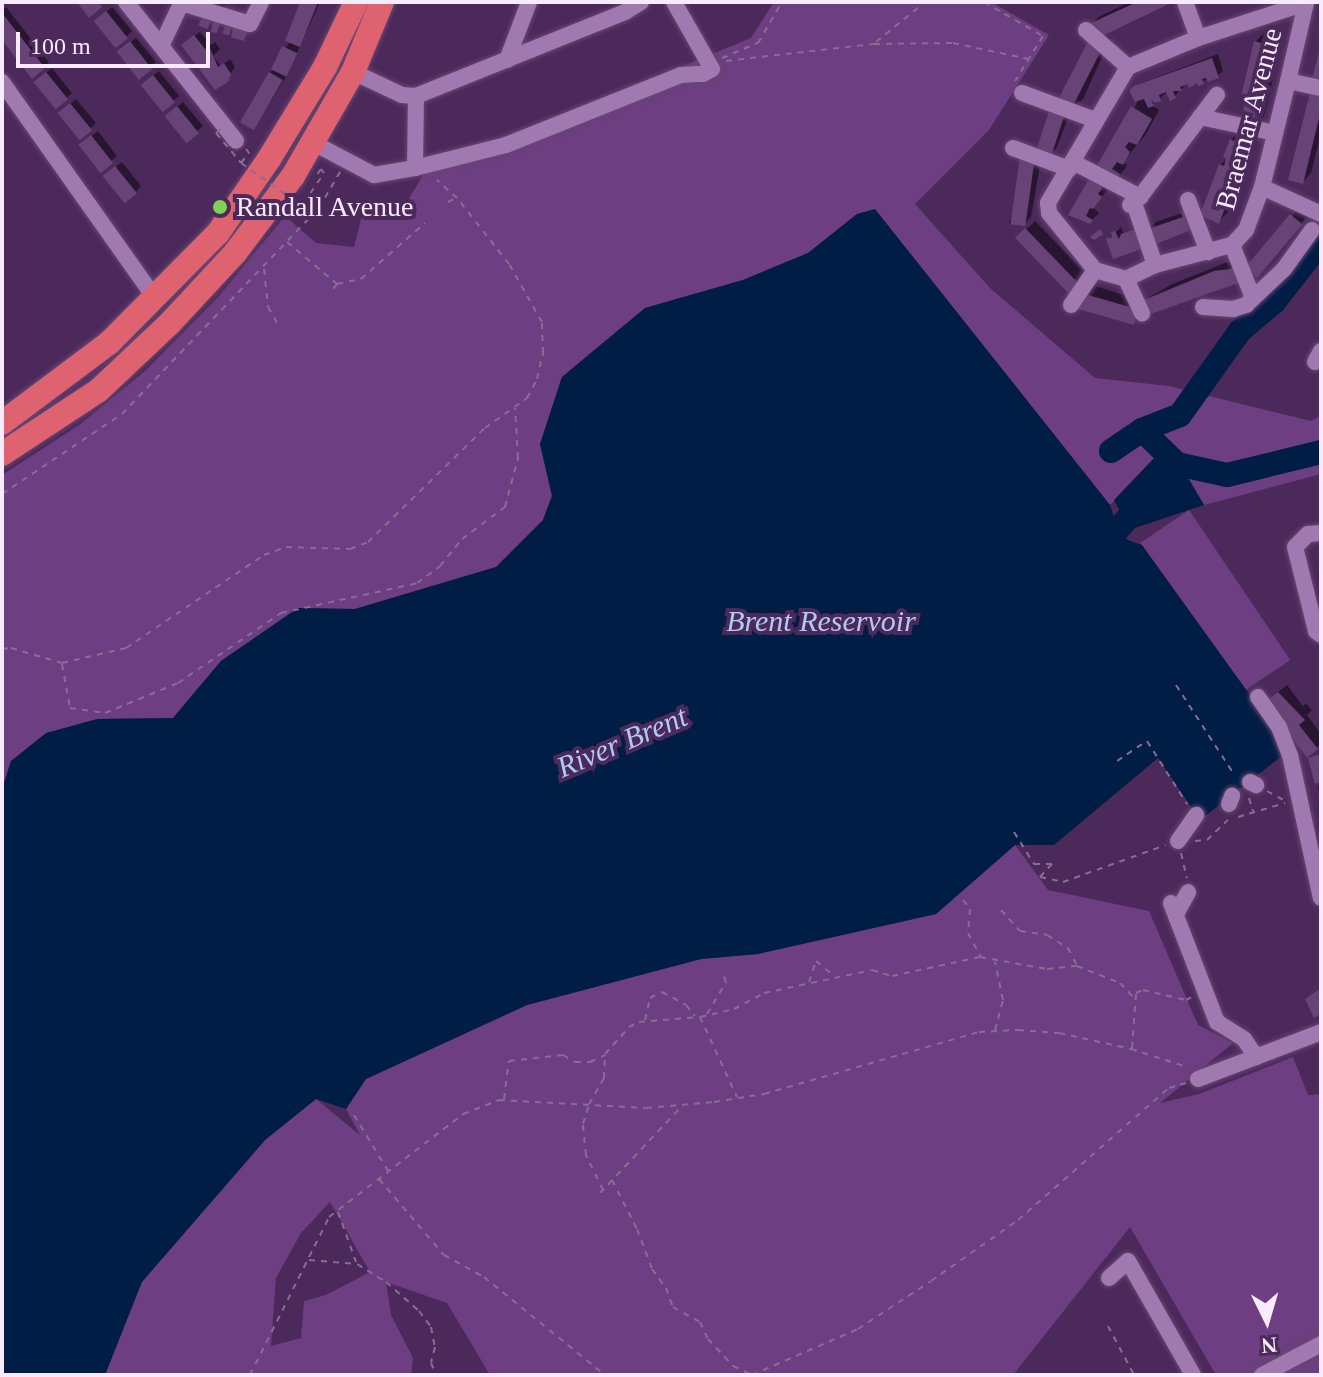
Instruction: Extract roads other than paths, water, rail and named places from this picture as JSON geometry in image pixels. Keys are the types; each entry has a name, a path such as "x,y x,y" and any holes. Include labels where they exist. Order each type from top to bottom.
{"highway":[{"path":"5,416 71,375 155,298 218,233 269,159 325,67 356,2"},
{"path":"2,454 99,390 170,323 235,253 293,176 353,72 382,2"}],"street":[{"path":"126,2 240,144"},
{"path":"161,46 182,3 250,24 261,2"},
{"path":"507,60 529,2"},
{"path":"353,72 402,95 416,96 625,12 641,2"},
{"path":"323,148 374,175 415,168 506,145 681,75 703,74 712,69 674,2"},
{"path":"1185,2 1198,38"},
{"name":"Braemar Avenue","path":"1128,67 1198,38 1306,2"},
{"name":"Braemar Avenue","path":"1126,279 1155,265 1232,245 1246,230 1262,187 1306,2"},
{"path":"1086,30 1128,67 1048,203 1049,213 1095,270 1126,279 1142,314"},
{"path":"1288,81 1321,88"},
{"path":"2,82 155,298"},
{"path":"1022,93 1095,120"},
{"path":"1134,200 1217,95"},
{"path":"415,168 416,96"},
{"path":"1200,117 1275,133"},
{"path":"1013,148 1071,165 1134,200 1155,265"},
{"path":"1262,187 1321,214"},
{"path":"1188,200 1208,252"},
{"path":"1203,307 1233,309 1253,298 1284,269 1312,230"},
{"path":"1232,245 1253,298"},
{"path":"1071,305 1095,270"},
{"path":"1321,533 1308,534 1295,547 1316,631 1321,635"},
{"path":"1258,697 1279,727 1290,755 1321,898"},
{"path":"1178,841 1196,816"},
{"path":"1188,892 1174,909 1217,1022 1244,1039 1256,1057"},
{"path":"1194,1074 1256,1057 1321,1032"},
{"path":"1109,1278 1128,1261 1193,1375"},
{"path":"1262,1375 1321,1344"}],"water":[{"name":"Brent Reservoir","path":"875,209 1110,505 1118,529 1128,540 1142,545 1275,730 1282,756 1200,820 1158,758 1054,845 1015,845 936,914 758,954 701,959 527,1005 366,1079 346,1109 316,1099 265,1140 142,1282 105,1375 2,1375 2,789 11,761 46,733 97,719 173,718 221,661 298,608 355,609 496,567 543,520 552,496 540,444 562,377 645,308 743,280 808,253 857,214"},
{"path":"1170,447 1204,505 1135,528 1125,521 1114,500 1157,455"}],"waterway":[{"path":"1111,451 1142,430 1180,415 1240,331 1274,302 1321,242"},
{"path":"1142,430 1177,464"},
{"name":"River Brent","path":"1091,541 1118,529 1177,464 1227,475 1321,452"}],"place":[{"name":"Randall Avenue","path":"220,207"}]}
